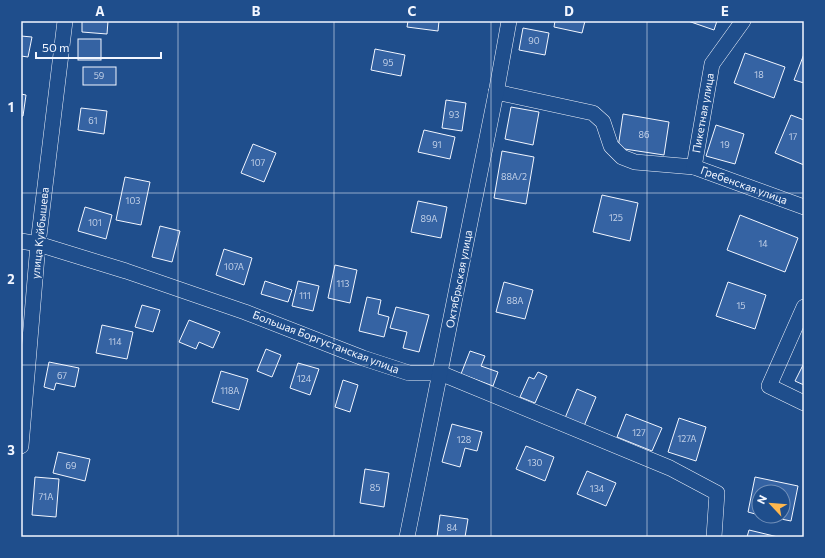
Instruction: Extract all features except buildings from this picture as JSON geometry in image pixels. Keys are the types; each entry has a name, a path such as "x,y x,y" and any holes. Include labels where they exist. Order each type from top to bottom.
{"street":[{"name":"улица Куйбышева","path":"21,446 38,244 65,21"},
{"name":"Октябрьская улица","path":"407,537 509,21"},
{"name":"Пикетная улица","path":"694,167 712,64 743,21"},
{"name":"Гребенская улица","path":"496,92 593,113 603,122 611,146 622,158 635,162 694,167 804,207"},
{"name":"Большая Боргустанская улица","path":"21,241 38,244 126,271 245,312 362,358 408,373 440,373 670,468 717,493 714,537"},
{"path":"804,307 769,386 804,403"}]}
